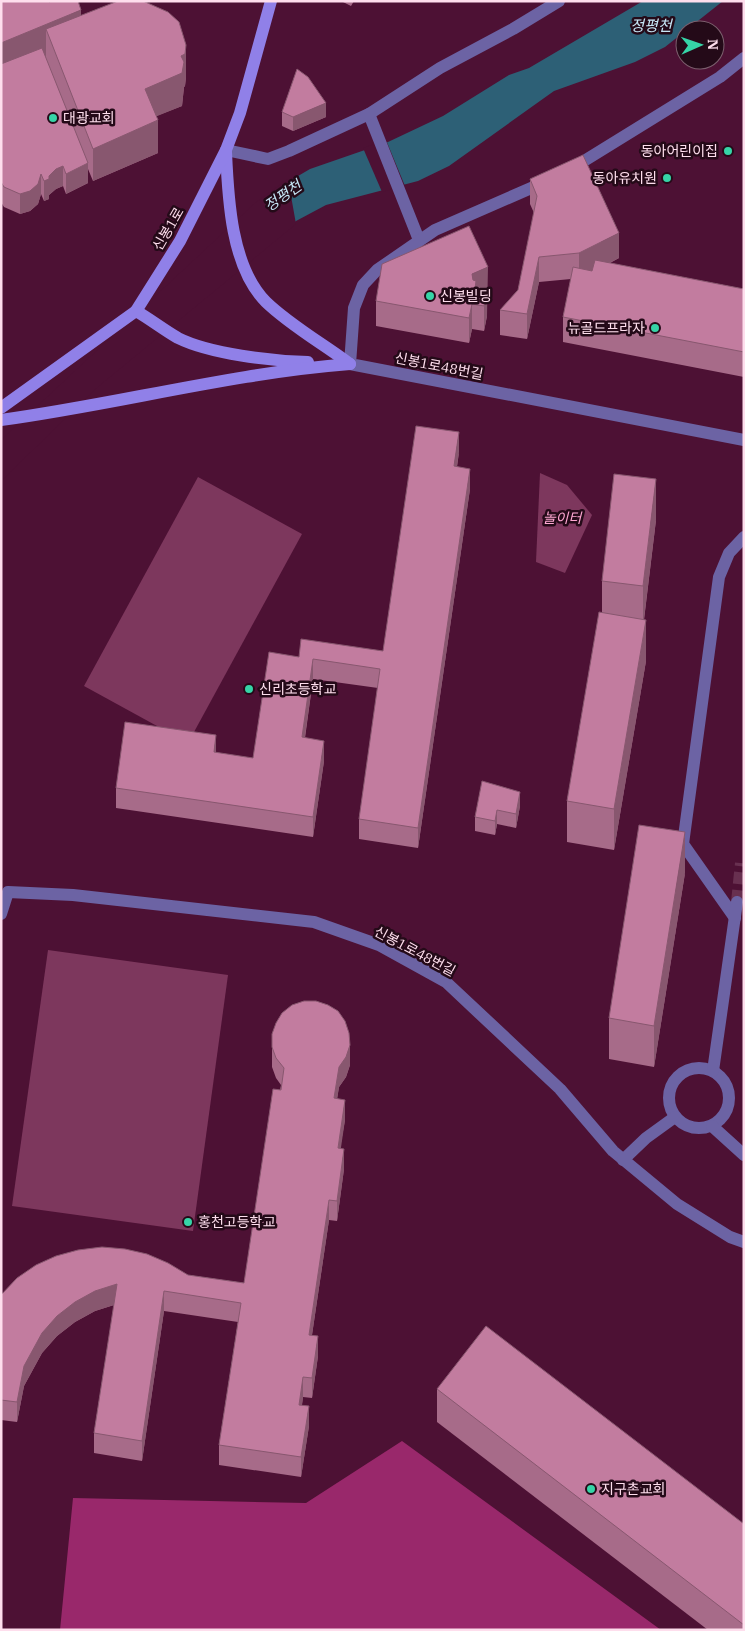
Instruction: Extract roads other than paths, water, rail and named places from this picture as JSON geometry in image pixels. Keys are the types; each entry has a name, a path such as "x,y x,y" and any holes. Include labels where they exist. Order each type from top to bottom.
{"street":[{"name":"신봉1로","path":"1,408 136,310 184,234 226,150 240,113 271,1"},
{"path":"350,364 294,325 265,301 249,277 236,244 228,190 226,150 268,159 369,114 440,68 513,29 559,1"},
{"path":"350,364 354,308 363,285 377,270 400,257 419,240 435,230 552,180 596,155 720,77 744,58"},
{"path":"369,114 419,240"},
{"name":"신봉1로48번길","path":"136,310 180,338 226,352 300,362 350,364 744,440"},
{"path":"1,420 57,412 305,367 350,364"},
{"path":"735,918 683,844 719,577 728,553 744,537"},
{"name":"신봉1로48번길","path":"1,914 8,892 73,896 314,922 379,945 446,982 560,1089 613,1152 677,1204 730,1237 744,1242"},
{"path":"713,1071 737,902"},
{"path":"694,1068 713,1071 727,1085 730,1094 726,1113 712,1126 692,1128 676,1117 669,1098 671,1087 676,1078 694,1068"},
{"path":"623,1160 646,1138 676,1117"},
{"path":"712,1126 744,1155"}],"water":[{"name":"정평천","path":"643,1 723,1 699,20 675,20 675,39 665,47 635,62 554,91 449,166 418,181 326,205 296,221 211,289 281,186 310,169 388,142 443,116 509,75 529,68"}],"tunnel":[{"path":"737,902 741,863"}],"place":[{"name":"대광교회","path":"53,118"},
{"name":"동아어린이집","path":"728,151"},
{"name":"동아유치원","path":"667,178"},
{"name":"신봉빌딩","path":"430,296"},
{"name":"뉴골드프라자","path":"655,328"},
{"name":"신리초등학교","path":"249,689"},
{"name":"홍천고등학교","path":"188,1222"},
{"name":"지구촌교회","path":"591,1489"}],"park label":[{"name":"놀이터","path":"562,518"}]}
